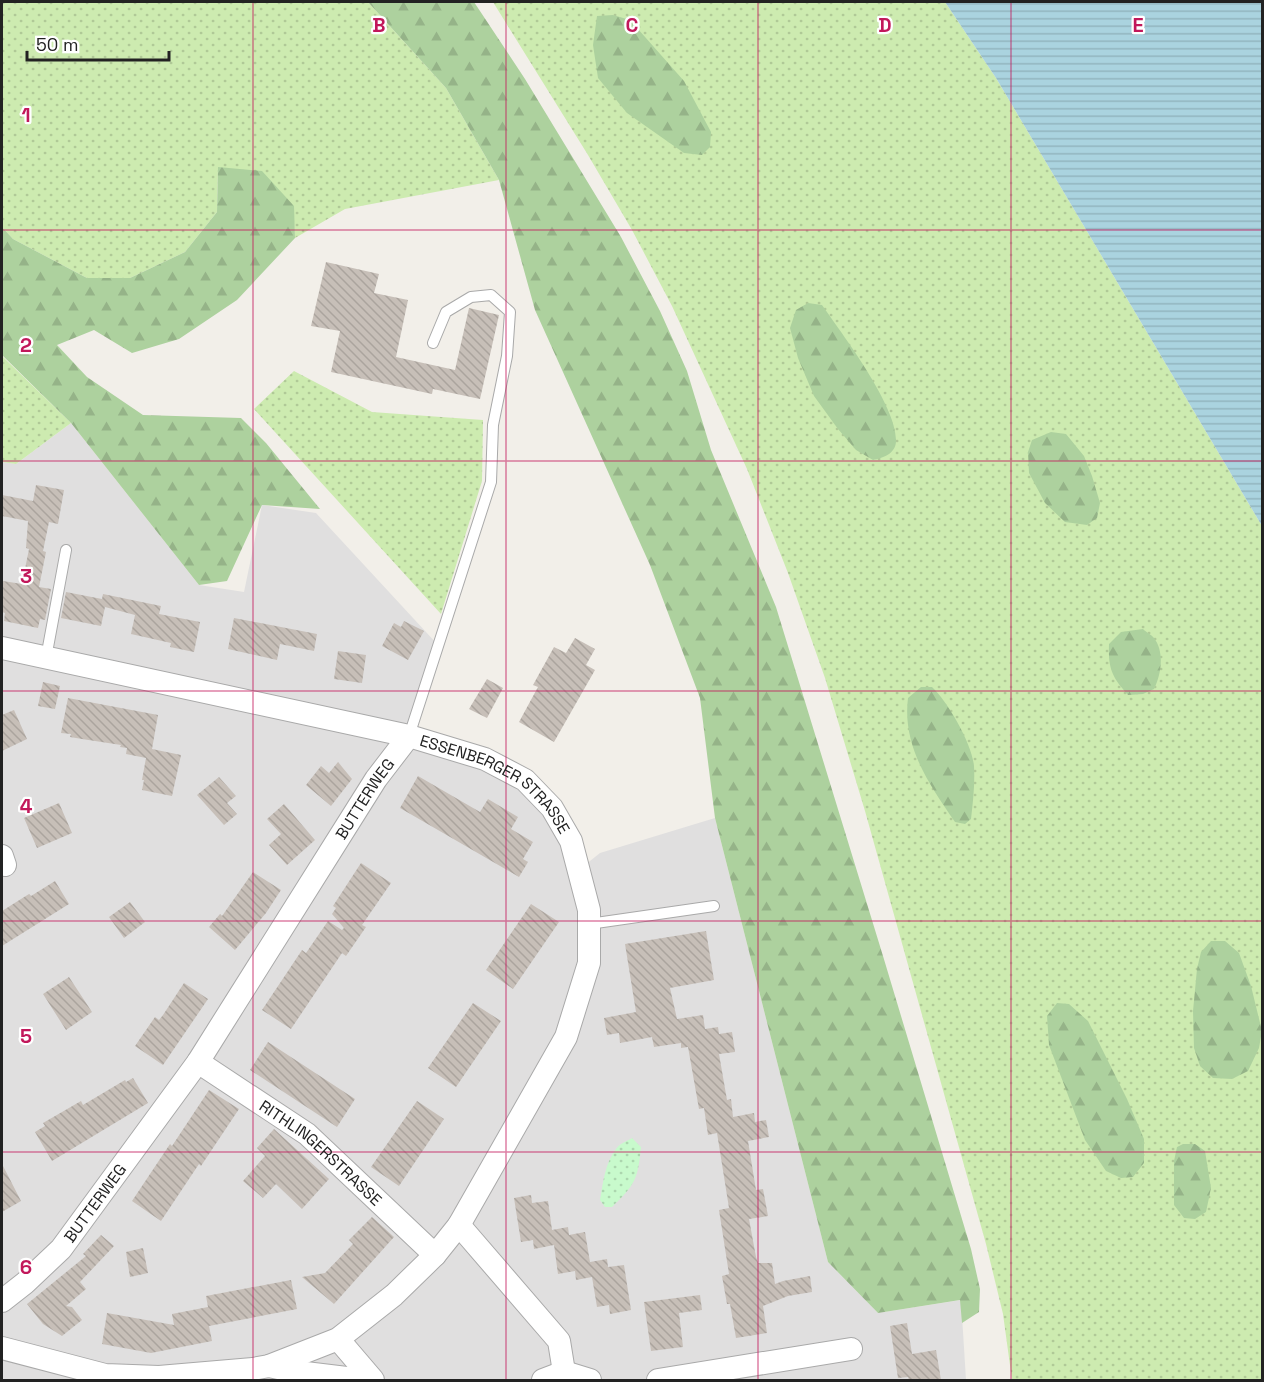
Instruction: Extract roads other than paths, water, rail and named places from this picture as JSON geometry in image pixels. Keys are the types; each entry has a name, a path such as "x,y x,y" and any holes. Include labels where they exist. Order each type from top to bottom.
{"street":[{"name":"ESSENBERGER STRASSE","path":"2,648 409,736 485,759 525,780 552,808 571,841 589,910 589,963 567,1037 459,1225 435,1255 394,1295 338,1339 258,1372"},
{"name":"BUTTERWEG","path":"2,1301 25,1284 61,1249 198,1062 376,779 409,736"},
{"name":"RITHLINGERSTRASSE","path":"198,1062 307,1134 435,1255"},
{"path":"459,1225 559,1341 564,1372"},
{"path":"338,1339 373,1380"},
{"path":"2,1348 105,1375 159,1377 297,1372 363,1380"},
{"path":"658,1380 851,1349"},
{"path":"543,1380 564,1372 590,1380"}],"lane":[{"name":"BUTTERWEG","path":"409,736 491,482 493,425 507,356 510,312 491,295 471,297 446,312 433,344"},
{"path":"46,658 66,550"},
{"path":"589,924 714,906"}],"water":[{"path":"945,2 1262,2 1262,526 996,78"}]}
